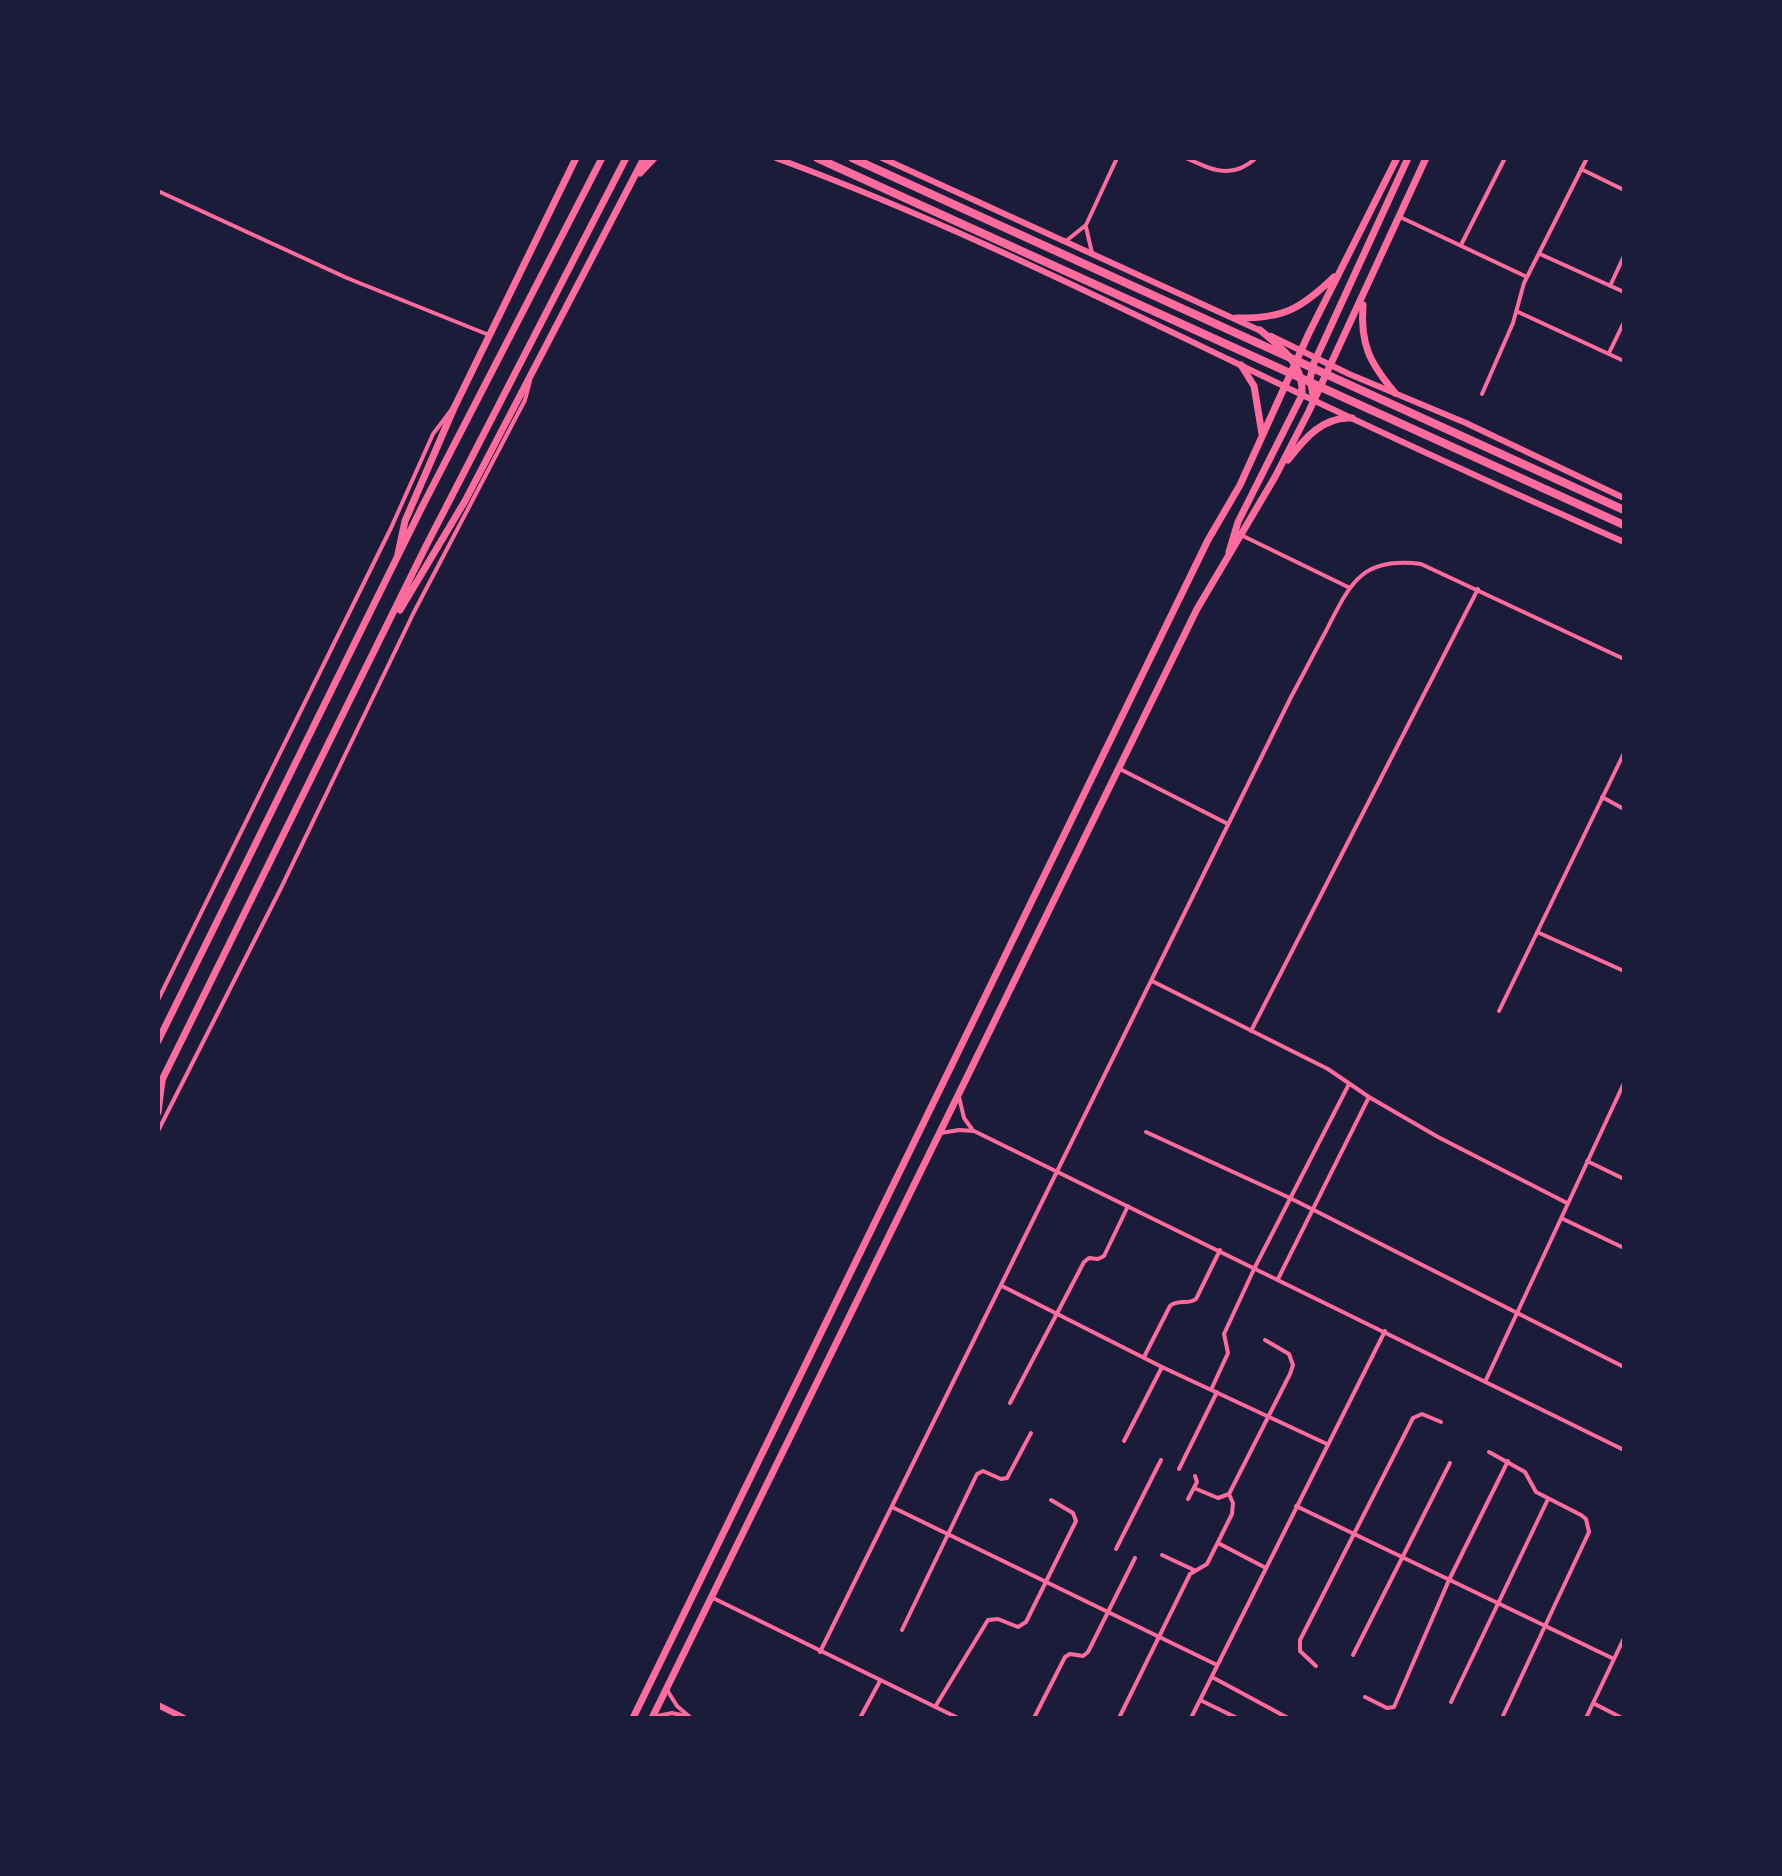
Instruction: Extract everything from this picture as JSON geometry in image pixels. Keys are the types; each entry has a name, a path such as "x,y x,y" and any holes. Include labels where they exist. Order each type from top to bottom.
{"highway":[{"path":"817,158 1624,525"},
{"path":"852,158 1624,510"}],"main road":[{"path":"398,556 405,521 454,408 576,158"},
{"path":"158,1041 398,556 602,158"},
{"path":"158,1112 160,1085 425,548 626,158"},
{"path":"389,625 465,501 644,158"},
{"path":"633,181 654,158"},
{"path":"633,1718 1208,540 1240,485 1295,363 1397,158"},
{"path":"1314,400 1310,379 1316,358 1408,158"},
{"path":"652,1718 1197,609 1275,477 1314,400 1426,158"},
{"path":"1236,318 1263,318 1294,310 1313,298 1339,272"},
{"path":"1363,298 1362,328 1369,359 1395,393"},
{"path":"1228,558 1238,522 1302,395 1301,378 1295,363 1282,347 1260,330"},
{"path":"1241,365 1254,386 1262,437"},
{"path":"1275,477 1311,433 1336,420 1352,418"}],"street":[{"path":"776,158 868,193 1016,259 1302,395 1624,542"},
{"path":"882,158 1624,498"},
{"path":"1066,241 1086,225 1117,158"},
{"path":"1186,158 1223,173 1244,167 1256,158"},
{"path":"1461,245 1505,158"},
{"path":"1482,394 1527,277 1587,158"},
{"path":"1581,169 1624,190"},
{"path":"158,191 347,278 489,335"},
{"path":"1400,217 1527,277"},
{"path":"1086,225 1092,253"},
{"path":"1540,254 1624,292"},
{"path":"1610,286 1624,256"},
{"path":"1516,311 1624,361"},
{"path":"1609,353 1624,322"},
{"path":"158,1131 286,878 414,612 525,400 530,374"},
{"path":"158,1000 391,528 433,434 454,408"},
{"path":"1241,535 1348,587"},
{"path":"820,1652 1348,587 1374,568 1405,562 1421,564 1624,659"},
{"path":"1251,1031 1478,589"},
{"path":"1499,1011 1624,753"},
{"path":"1120,769 1229,824"},
{"path":"1602,797 1624,809"},
{"path":"1537,932 1624,971"},
{"path":"1152,981 1328,1069 1438,1137 1567,1203"},
{"path":"158,989 165,986"},
{"path":"1485,1382 1624,1083"},
{"path":"1179,1469 1228,1353 1224,1334 1349,1084"},
{"path":"958,1094 964,1118 974,1131"},
{"path":"1278,1279 1369,1097"},
{"path":"938,1134 952,1130 974,1131 1624,1450"},
{"path":"1146,1132 1313,1209 1624,1367"},
{"path":"1587,1161 1624,1179"},
{"path":"1010,1403 1084,1262 1104,1256 1128,1206"},
{"path":"1561,1217 1624,1248"},
{"path":"1144,1357 1170,1306 1177,1302 1193,1301 1198,1296 1220,1250"},
{"path":"1001,1286 1162,1367 1327,1444"},
{"path":"1191,1718 1385,1331"},
{"path":"1119,1718 1194,1570 1205,1566 1218,1543 1233,1509 1229,1494 1293,1365 1285,1350 1265,1340"},
{"path":"1124,1441 1162,1367"},
{"path":"1316,1666 1300,1651 1300,1640 1353,1534 1413,1418 1422,1414 1441,1422"},
{"path":"902,1630 977,1474 983,1471 1001,1479 1007,1478 1031,1433"},
{"path":"1489,1452 1525,1472 1536,1492 1581,1515 1589,1532 1502,1718"},
{"path":"1116,1549 1161,1460"},
{"path":"1365,1697 1389,1708 1394,1707 1449,1580 1508,1461"},
{"path":"1353,1655 1450,1463"},
{"path":"1188,1499 1197,1481 1195,1476"},
{"path":"1194,1488 1218,1498 1229,1494"},
{"path":"1451,1702 1548,1499"},
{"path":"935,1707 986,1623 995,1618 1014,1627 1024,1625 1076,1519 1073,1513 1051,1500"},
{"path":"1296,1506 1614,1659"},
{"path":"892,1507 1217,1665"},
{"path":"1218,1543 1266,1568"},
{"path":"1162,1555 1194,1570"},
{"path":"1034,1718 1065,1657 1070,1654 1086,1655 1135,1558"},
{"path":"710,1597 958,1718"},
{"path":"1586,1718 1624,1638"},
{"path":"1212,1677 1288,1718"},
{"path":"860,1718 880,1681"},
{"path":"666,1688 677,1706 690,1717"},
{"path":"1200,1700 1237,1718"},
{"path":"1593,1703 1622,1718"},
{"path":"158,1705 184,1718"},
{"path":"652,1718 672,1713 690,1717"}]}
